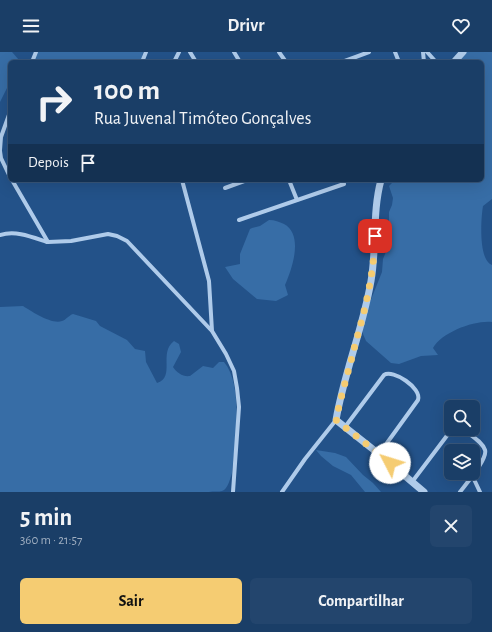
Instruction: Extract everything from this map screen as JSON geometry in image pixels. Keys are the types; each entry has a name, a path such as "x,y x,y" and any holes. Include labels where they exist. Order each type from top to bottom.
{"street":[{"path":"347,60 369,52"},
{"path":"427,52 434,60"},
{"path":"456,60 463,52"},
{"path":"8,118 1,137 0,150 1,158 8,173"},
{"path":"13,182 48,242"},
{"path":"183,182 209,281 212,330"},
{"path":"225,188 242,182"},
{"path":"291,182 297,200"},
{"path":"282,492 300,464 336,420 340,399 356,345 371,282 381,182"},
{"path":"239,220 344,184"},
{"path":"0,235 6,233 19,233 48,242 71,241 108,234 116,236 127,241 212,330 220,342 231,365 238,388 240,407 233,492"},
{"path":"345,427 381,378 387,373 392,374 408,383 419,395 418,400 379,454"},
{"path":"336,420 424,492"},
{"path":"412,482 447,436"},
{"path":"472,436 483,445 486,452 484,459 480,464"},
{"path":"460,492 468,480"},
{"path":"474,480 480,492"}],"shaded area":[{"path":"0,52 12,52 19,60 8,60 8,86 0,102"},
{"path":"36,52 143,52 141,60 32,60"},
{"path":"465,52 492,52 492,199 483,206 481,229 484,255 488,262 492,265 492,322 468,325 451,332 437,342 433,348 438,355 421,356 399,364 391,363 366,341 362,326 382,272 383,259 387,249 385,229 388,227 392,231 389,221 389,212 393,198 389,186 392,182 484,182 484,60 459,60"},
{"path":"269,220 284,224 290,229 294,236 295,244 293,262 285,285 288,295 276,301 257,299 233,279 225,267 240,264 240,254 250,229 260,226"},
{"path":"23,306 42,317 53,321 58,322 65,320 73,314 96,321 100,326 127,340 135,349 145,351 146,362 157,383 163,380 165,376 167,370 167,352 169,346 174,341 179,344 181,352 173,367 178,373 190,376 203,366 213,368 219,362 224,362 230,372 234,385 237,416 232,473 226,488 221,491 209,492 0,492 0,307"},
{"path":"316,450 335,453 346,457 381,492 365,492 351,475 333,466"}],"route":[{"path":"375,236 374,264 371,282 356,345 340,399 336,420 390,463"}]}
